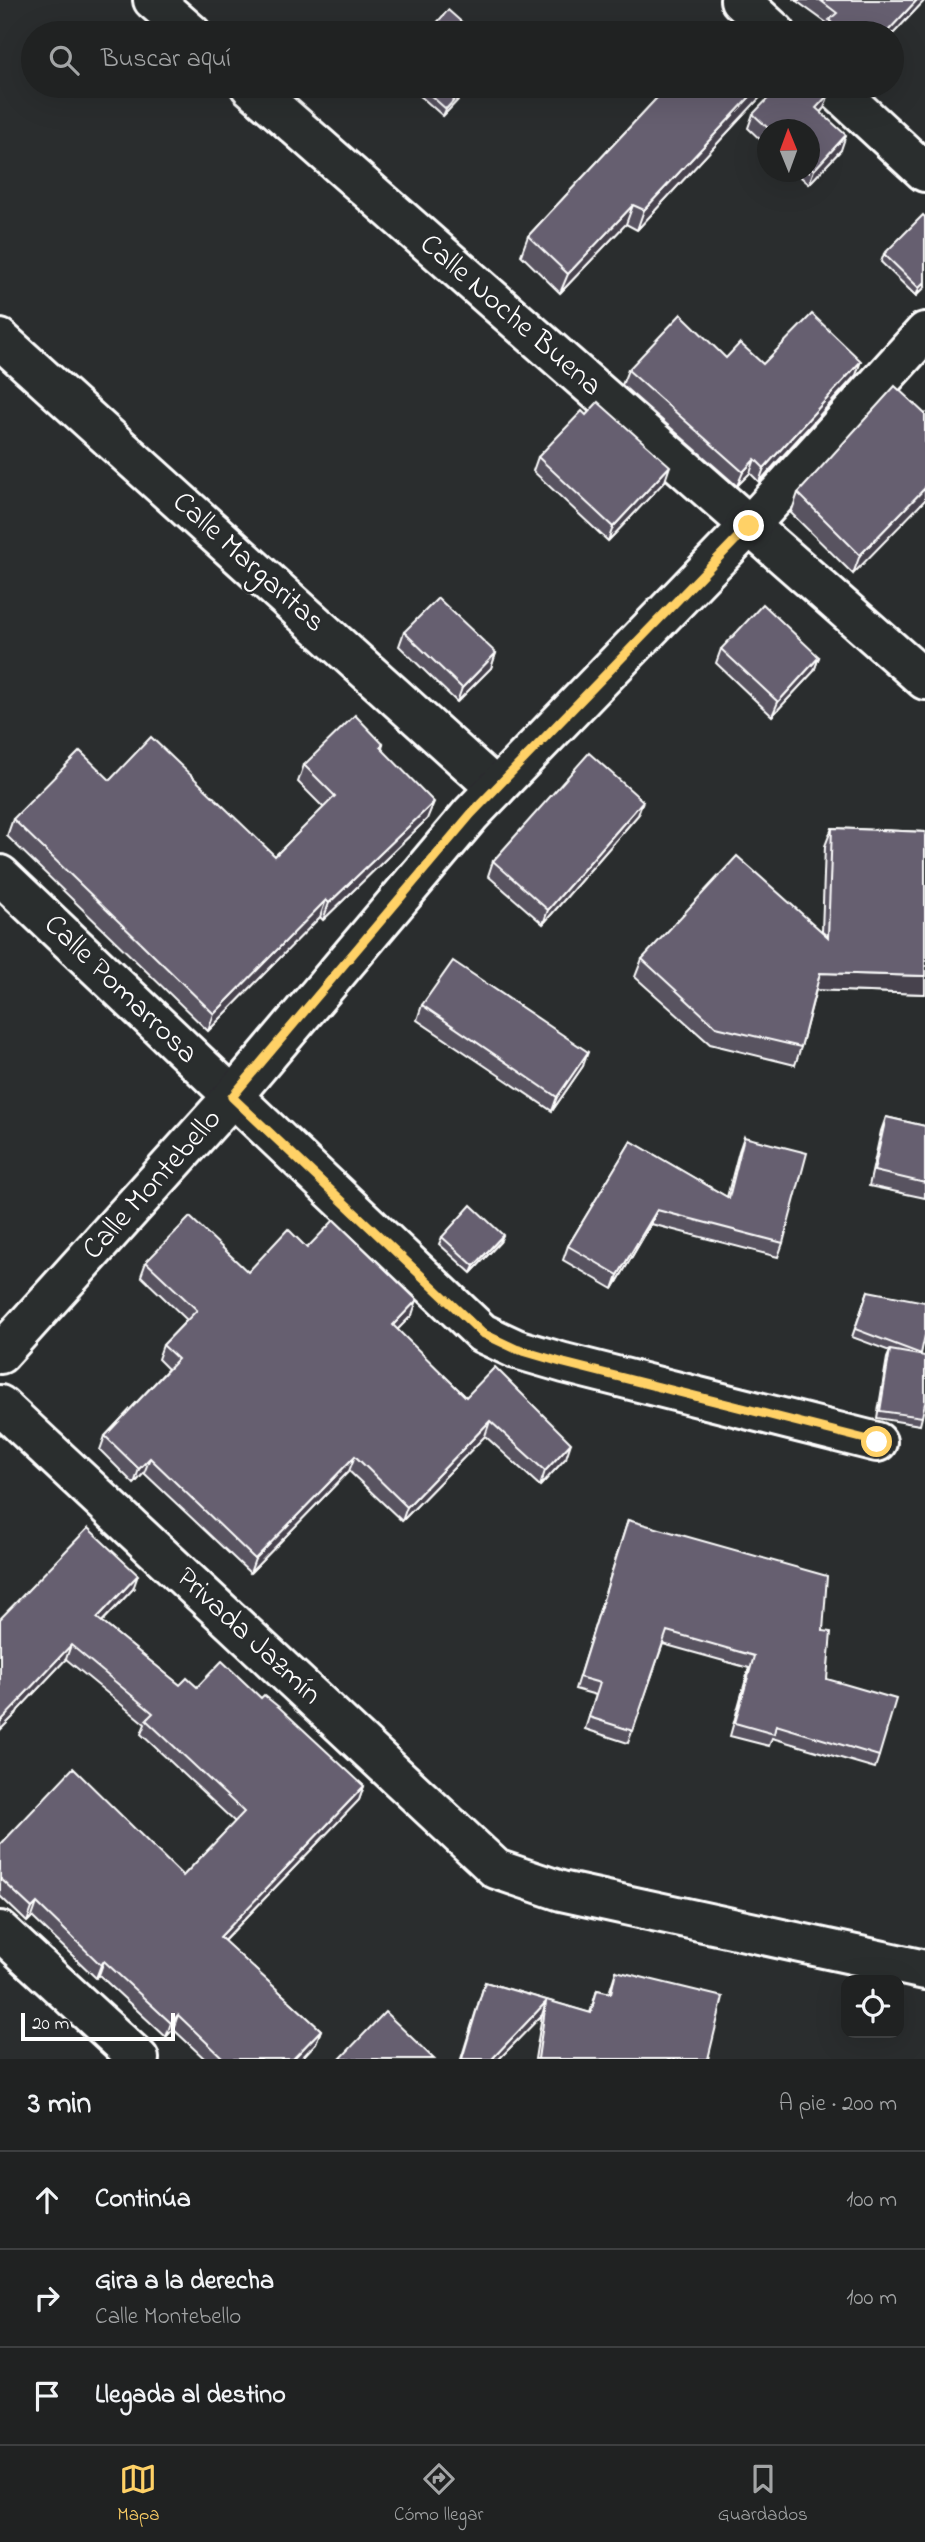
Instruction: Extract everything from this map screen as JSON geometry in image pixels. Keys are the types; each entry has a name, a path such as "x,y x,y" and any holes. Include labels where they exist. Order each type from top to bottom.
{"street":[{"path":"153,0 177,21"},
{"path":"740,0 763,21"},
{"name":"Calle Noche Buena","path":"264,98 925,680"},
{"path":"845,98 925,172"},
{"name":"Calle Montebello","path":"0,1354 236,1101 495,788 759,536 925,332"},
{"name":"Calle Margaritas","path":"0,339 495,788"},
{"name":"Calle Pomarrosa","path":"0,874 482,1333 516,1349 564,1363 877,1442"},
{"name":"Privada Jazmín","path":"0,1405 496,1869 561,1891 925,1970"},
{"path":"0,1931 139,2059"}],"building":[{"path":"820,0 917,0 897,21 829,20 837,13"},
{"path":"448,10 460,21 438,21"},
{"path":"434,98 456,98 446,109"},
{"path":"657,98 749,98 644,210 633,205 568,274 528,236"},
{"path":"768,98 825,98 816,108 846,135 820,163 820,119 758,119 753,114"},
{"path":"923,215 925,282 919,288 884,254"},
{"path":"681,314 726,358 740,343 763,364 812,314 861,361 764,468 755,459 743,472 628,370"},
{"path":"895,386 925,414 925,488 860,555 798,493"},
{"path":"598,402 670,466 613,527 538,457 582,411 586,415"},
{"path":"438,598 496,653 462,688 404,632"},
{"path":"763,604 819,657 778,702 721,649"},
{"path":"355,715 383,744 380,747 434,802 329,903 326,900 214,1014 13,819 80,751 110,780 151,737 275,856 335,796 304,765"},
{"path":"589,753 643,801 548,910 493,861"},
{"path":"832,828 925,832 925,976 820,973 801,1047 716,1027 642,959 737,856 828,937"},
{"path":"453,961 588,1052 557,1097 422,1005"},
{"path":"886,1117 925,1126 925,1183 874,1171"},
{"path":"744,1137 807,1153 783,1243 657,1210 618,1275 568,1246 631,1141 729,1198"},
{"path":"471,1205 503,1235 474,1266 442,1237"},
{"path":"190,1217 248,1272 288,1229 307,1248 334,1220 417,1300 393,1325 466,1397 495,1367 571,1443 545,1471 490,1421 407,1507 355,1456 255,1559 150,1458 139,1469 105,1436 178,1359 163,1345 197,1310 146,1262"},
{"path":"868,1291 925,1302 925,1335 921,1354 855,1329"},
{"path":"890,1350 925,1356 925,1403 922,1417 880,1411"},
{"path":"628,1520 827,1576 823,1631 831,1632 827,1679 896,1699 879,1756 776,1725 774,1734 735,1723 754,1656 667,1631 633,1731 589,1717 600,1683 579,1677"},
{"path":"88,1528 138,1575 97,1618 180,1685 187,1678 197,1687 222,1661 261,1698 264,1695 280,1708 364,1786 220,1937 321,2030 293,2059 224,2059 178,2015 171,2023 104,1961 101,1965 37,1903 32,1908 0,1878 0,1845 73,1768 183,1876 244,1812 146,1720 153,1713 71,1645 0,1722 0,1619"},
{"path":"616,1971 723,1997 708,2059 538,2059 546,2002 492,2059 462,2059 485,1982 591,2013 597,1990 611,1993"},
{"path":"385,2012 434,2059 340,2059"}],"route":[{"path":"749,526 471,814 232,1097 482,1333 516,1349 564,1363 877,1442"}]}
